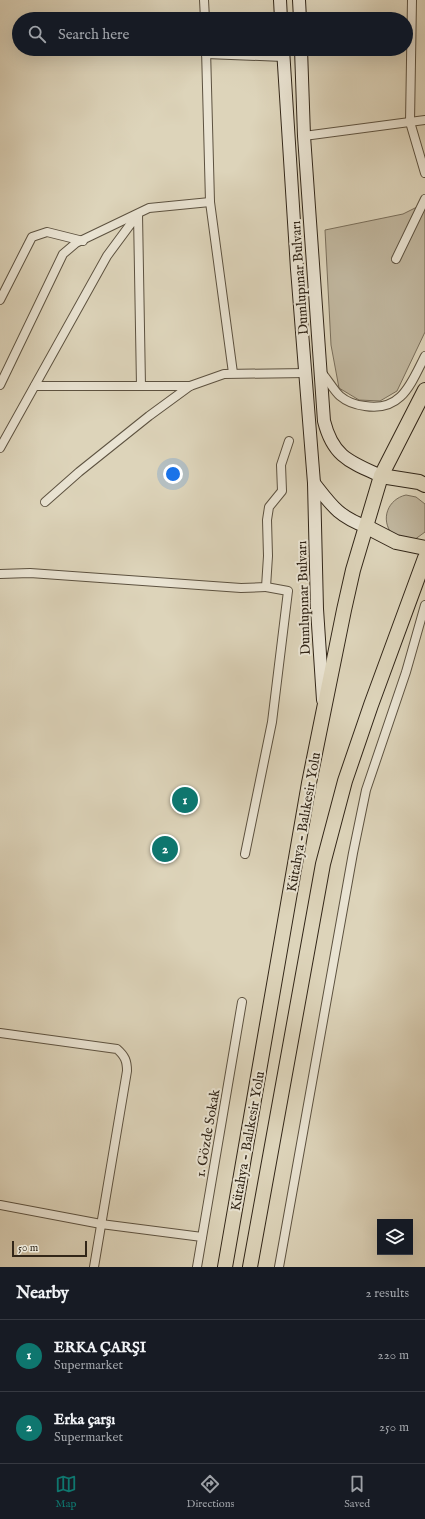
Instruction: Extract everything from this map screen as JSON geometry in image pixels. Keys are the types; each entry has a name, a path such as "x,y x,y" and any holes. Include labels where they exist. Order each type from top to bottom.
{"highway":[{"name":"Kütahya - Balıkesir Yolu","path":"225,1267 323,712 353,570 381,476 425,390"},
{"path":"381,476 419,482 425,485"},
{"path":"367,527 396,542 425,548"},
{"name":"Kütahya - Balıkesir Yolu","path":"250,1267 323,864 350,767 425,558"}],"main road":[{"path":"280,0 281,12"},
{"path":"299,0 300,12"},
{"name":"Dumlupınar Bulvarı","path":"283,56 297,269 307,373 314,483 317,609 323,712"},
{"name":"Dumlupınar Bulvarı","path":"301,56 304,136 324,421 332,444 348,460 381,476"},
{"path":"314,483 332,506 348,520 367,527"}],"street":[{"path":"204,0 205,12"},
{"path":"412,0 412,12"},
{"path":"206,56 210,202 233,373"},
{"path":"411,56 410,122 425,173"},
{"path":"304,136 425,120"},
{"path":"396,259 425,199"},
{"path":"0,385 63,254 82,241 149,208 210,202"},
{"path":"0,448 107,256 138,214"},
{"path":"138,214 141,386"},
{"path":"0,300 32,237 47,232 82,241"},
{"path":"320,371 339,396 349,402 372,407 384,407 392,404 405,393 425,356"},
{"path":"46,502 79,472 190,386 224,374 233,373 307,373"},
{"path":"35,386 190,386"},
{"path":"266,587 268,556 267,520 269,507 282,491 281,465 289,441"},
{"path":"0,574 30,573 241,588 266,587 288,591 272,722 245,854"},
{"path":"279,1267 352,853 366,790 406,672 425,605"},
{"name":"1. Gözde Sokak","path":"197,1267 242,1002"},
{"path":"0,1033 117,1049 124,1056 127,1071 94,1267"},
{"path":"0,1205 101,1224 202,1237"}],"shaded area":[{"path":"425,203 425,332 397,391 380,401 359,400 339,388 331,345 325,230 403,214"},
{"path":"406,495 416,497 425,504 425,532 414,540 392,534 388,528 386,516 390,505 400,497"}],"place":[{"name":"ERKA ÇARŞI","path":"185,800"},
{"name":"Erka çarşı","path":"165,849"}]}
